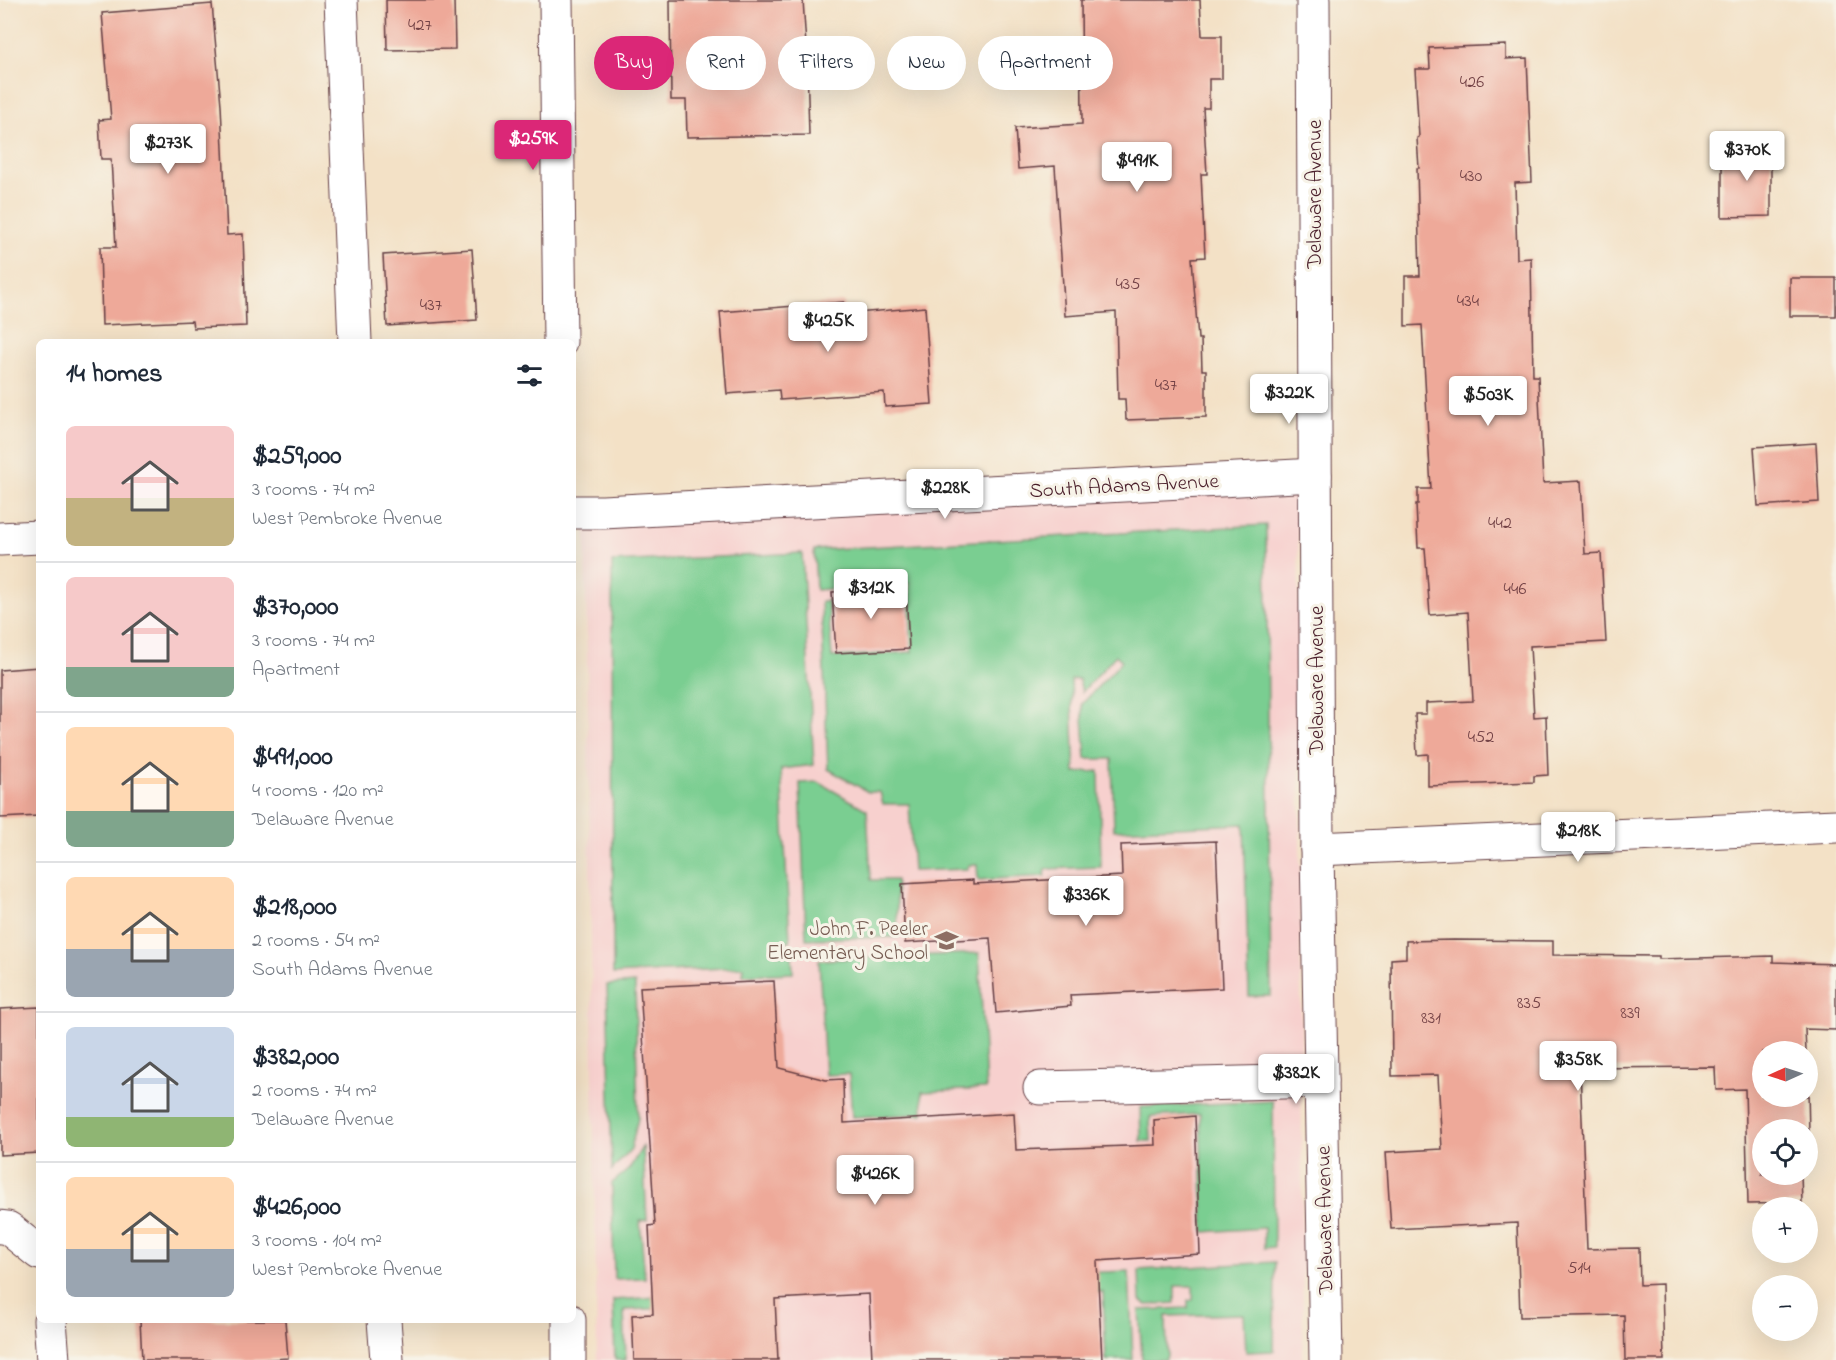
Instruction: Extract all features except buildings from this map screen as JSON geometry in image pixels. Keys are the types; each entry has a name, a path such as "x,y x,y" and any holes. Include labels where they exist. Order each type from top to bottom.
{"street":[{"path":"341,0 355,339"},
{"path":"556,0 560,339"},
{"name":"Delaware Avenue","path":"1313,0 1317,849 1326,1360"},
{"name":"South Adams Avenue","path":"576,512 1315,475"},
{"path":"0,539 36,537"},
{"path":"1317,849 1836,826"},
{"path":"1040,1088 1321,1081"},
{"path":"0,1227 8,1228 36,1251"},
{"path":"50,1323 53,1360"},
{"path":"384,1323 387,1360"},
{"path":"569,1323 569,1360"}],"shaded area":[{"name":"John F. Peeler Elementary School","path":"1298,485 1303,1360 597,1360 585,520"}],"green space":[{"path":"1266,525 1271,996 1249,996 1244,824 1114,830 1112,759 1086,759 1082,704 1122,661 1116,655 1082,692 1079,679 1071,680 1075,773 1099,771 1101,867 1046,869 1045,876 978,880 977,865 968,865 968,869 913,871 909,804 883,804 880,792 868,792 828,769 821,601 828,601 832,657 912,652 909,583 816,590 814,550"},
{"path":"802,553 814,765 781,769 790,941 776,943 777,954 792,955 793,973 743,975 743,967 613,974 612,562"},
{"path":"818,782 867,810 871,880 896,880 898,937 806,939 800,783"},
{"path":"979,953 986,1089 922,1092 923,1114 852,1117 849,1074 825,1075 819,960"},
{"path":"635,983 638,1118 631,1149 612,1170 607,985"},
{"path":"1273,1101 1274,1247 1264,1248 1264,1228 1204,1232 1200,1114 1150,1117 1151,1141 1141,1141 1140,1107"},
{"path":"643,1146 647,1220 640,1221 645,1278 614,1279 612,1183 629,1169"},
{"path":"1275,1262 1274,1351 1246,1352 1244,1314 1166,1316 1167,1356 1165,1360 1142,1360 1139,1310 1188,1308 1188,1301 1193,1300 1193,1286 1175,1286 1175,1303 1147,1305 1140,1301 1139,1270"},
{"path":"1129,1271 1133,1360 1106,1360 1103,1292 1054,1293 1053,1274"},
{"path":"705,1294 705,1307 624,1310 626,1360 615,1360 613,1300"}],"place":[{"name":"John F. Peeler Elementary School","path":"946,940"}]}
